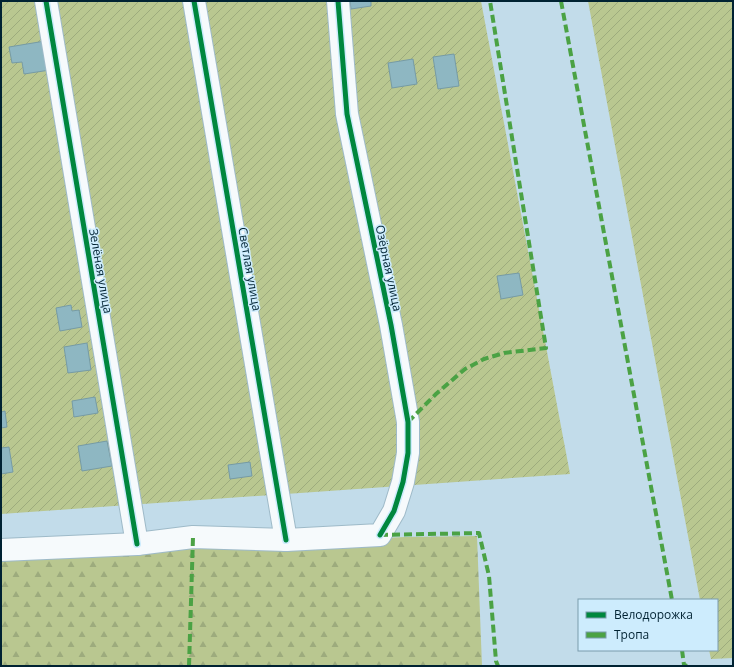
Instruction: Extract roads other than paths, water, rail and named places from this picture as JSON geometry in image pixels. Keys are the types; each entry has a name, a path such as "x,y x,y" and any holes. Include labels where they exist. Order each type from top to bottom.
{"street":[{"name":"Зелёная улица","path":"46,1 137,544"},
{"name":"Светлая улица","path":"194,1 286,540"},
{"name":"Озёрная улица","path":"286,540 380,535 394,511 403,482 408,453 408,422 391,326 347,114 338,1"},
{"path":"1,550 137,544 193,537 286,540"}]}
